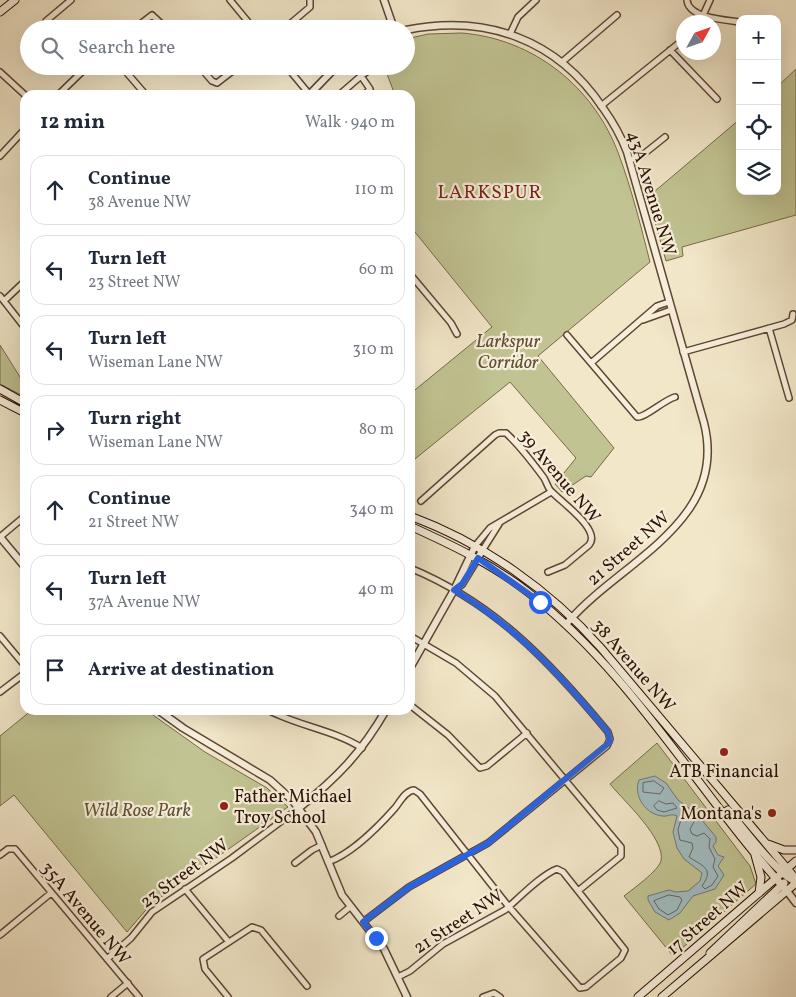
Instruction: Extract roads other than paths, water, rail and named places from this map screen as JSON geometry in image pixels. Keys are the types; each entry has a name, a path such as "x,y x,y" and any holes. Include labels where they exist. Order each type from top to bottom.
{"main road":[{"path":"0,12 14,0"},
{"path":"0,389 20,400"},
{"path":"0,400 20,411"},
{"name":"38 Avenue NW","path":"415,518 475,546 480,554 566,624 605,666 701,783 754,852 790,881"},
{"name":"38 Avenue NW","path":"415,528 471,554 480,554 534,585 572,618 601,648 762,839 790,881"},
{"path":"701,783 790,881"},
{"path":"762,839 778,848 796,850"},
{"path":"754,852 761,877 759,893"},
{"name":"17 Street NW","path":"662,997 705,962 721,941 790,881 796,861"},
{"name":"17 Street NW","path":"638,997 759,893 790,881"}],"street":[{"path":"47,20 71,0"},
{"path":"230,0 247,20"},
{"path":"384,0 391,20"},
{"path":"687,0 689,6 702,15"},
{"path":"704,15 710,0"},
{"path":"510,34 518,17 533,1"},
{"path":"293,20 310,2"},
{"path":"562,62 617,14"},
{"path":"146,20 152,15 157,20"},
{"path":"721,19 736,21"},
{"name":"43A Avenue NW","path":"415,29 455,24 488,28 510,34 538,46 562,62 586,85 602,106 622,138 630,160 705,428"},
{"path":"602,106 676,45"},
{"path":"670,50 717,99"},
{"path":"0,72 20,90"},
{"path":"62,90 74,75"},
{"path":"129,75 142,90"},
{"path":"207,75 212,81 217,83 227,75"},
{"path":"293,75 306,90"},
{"path":"315,90 329,75"},
{"path":"346,90 361,76 370,90"},
{"path":"1,154 20,134"},
{"path":"630,160 640,157 665,137"},
{"path":"415,280 452,323 457,334"},
{"path":"20,285 2,298 20,321"},
{"path":"591,363 657,306 669,302"},
{"path":"642,320 671,310"},
{"path":"683,352 788,322 792,320 793,314"},
{"path":"769,328 789,398"},
{"path":"567,335 633,414 639,418 663,401 676,397"},
{"name":"21 Street NW","path":"566,624 667,536 688,512 697,496 706,466 707,444 705,428"},
{"name":"39 Avenue NW","path":"420,502 495,435 504,433 541,475 551,492 576,514 592,538 589,545 569,562 548,572"},
{"path":"415,659 454,590 475,546 487,530 551,492"},
{"path":"20,520 0,537 20,561"},
{"path":"454,590 462,584 499,524"},
{"path":"0,549 7,545"},
{"path":"363,922 409,887 469,856 488,843 609,744 609,735 568,684 534,649 496,618 454,590 415,570"},
{"path":"0,636 20,660"},
{"path":"328,862 342,856 372,830 412,790 420,794 508,907 577,986 582,989 621,958 625,952 623,945 578,891 619,858 622,849 527,733 480,682 415,638"},
{"path":"0,692 20,678"},
{"path":"415,709 448,735 480,768 487,766 527,733"},
{"path":"172,715 270,780 286,793 299,808 312,826 322,845 336,884 350,907 384,949 407,997"},
{"path":"279,715 302,726 341,737 362,748"},
{"name":"23 Street NW","path":"107,958 131,938 148,915 299,808 336,777 362,748 383,715"},
{"path":"295,863 322,845"},
{"name":"35A Avenue NW","path":"0,855 12,847 139,997"},
{"name":"21 Street NW","path":"398,977 408,972 443,944 508,907 550,872 557,870 563,872 578,891"},
{"path":"790,881 796,903"},
{"path":"186,889 228,941"},
{"path":"0,935 51,893"},
{"path":"339,916 350,907"},
{"path":"228,997 205,969 204,957 247,928 254,927 260,930 307,986"},
{"path":"111,997 128,984"},
{"path":"483,997 494,993 500,997"}],"water":[{"path":"655,776 666,783 678,800 697,814 716,837 716,842 713,846 718,855 724,857 718,866 724,875 715,889 693,896 680,913 669,920 655,912 648,900 648,896 669,890 675,892 688,891 700,881 702,873 684,859 677,848 673,832 677,816 664,816 650,812 639,797 639,780"}],"place":[{"name":"ATB Financial","path":"724,752"},
{"name":"Father Michael Troy School","path":"224,806"},
{"name":"Montana's","path":"772,813"}],"district":[{"name":"LARKSPUR","path":"490,191"}],"park label":[{"name":"Larkspur Corridor","path":"508,351"},
{"name":"Wild Rose Park","path":"137,810"}]}
